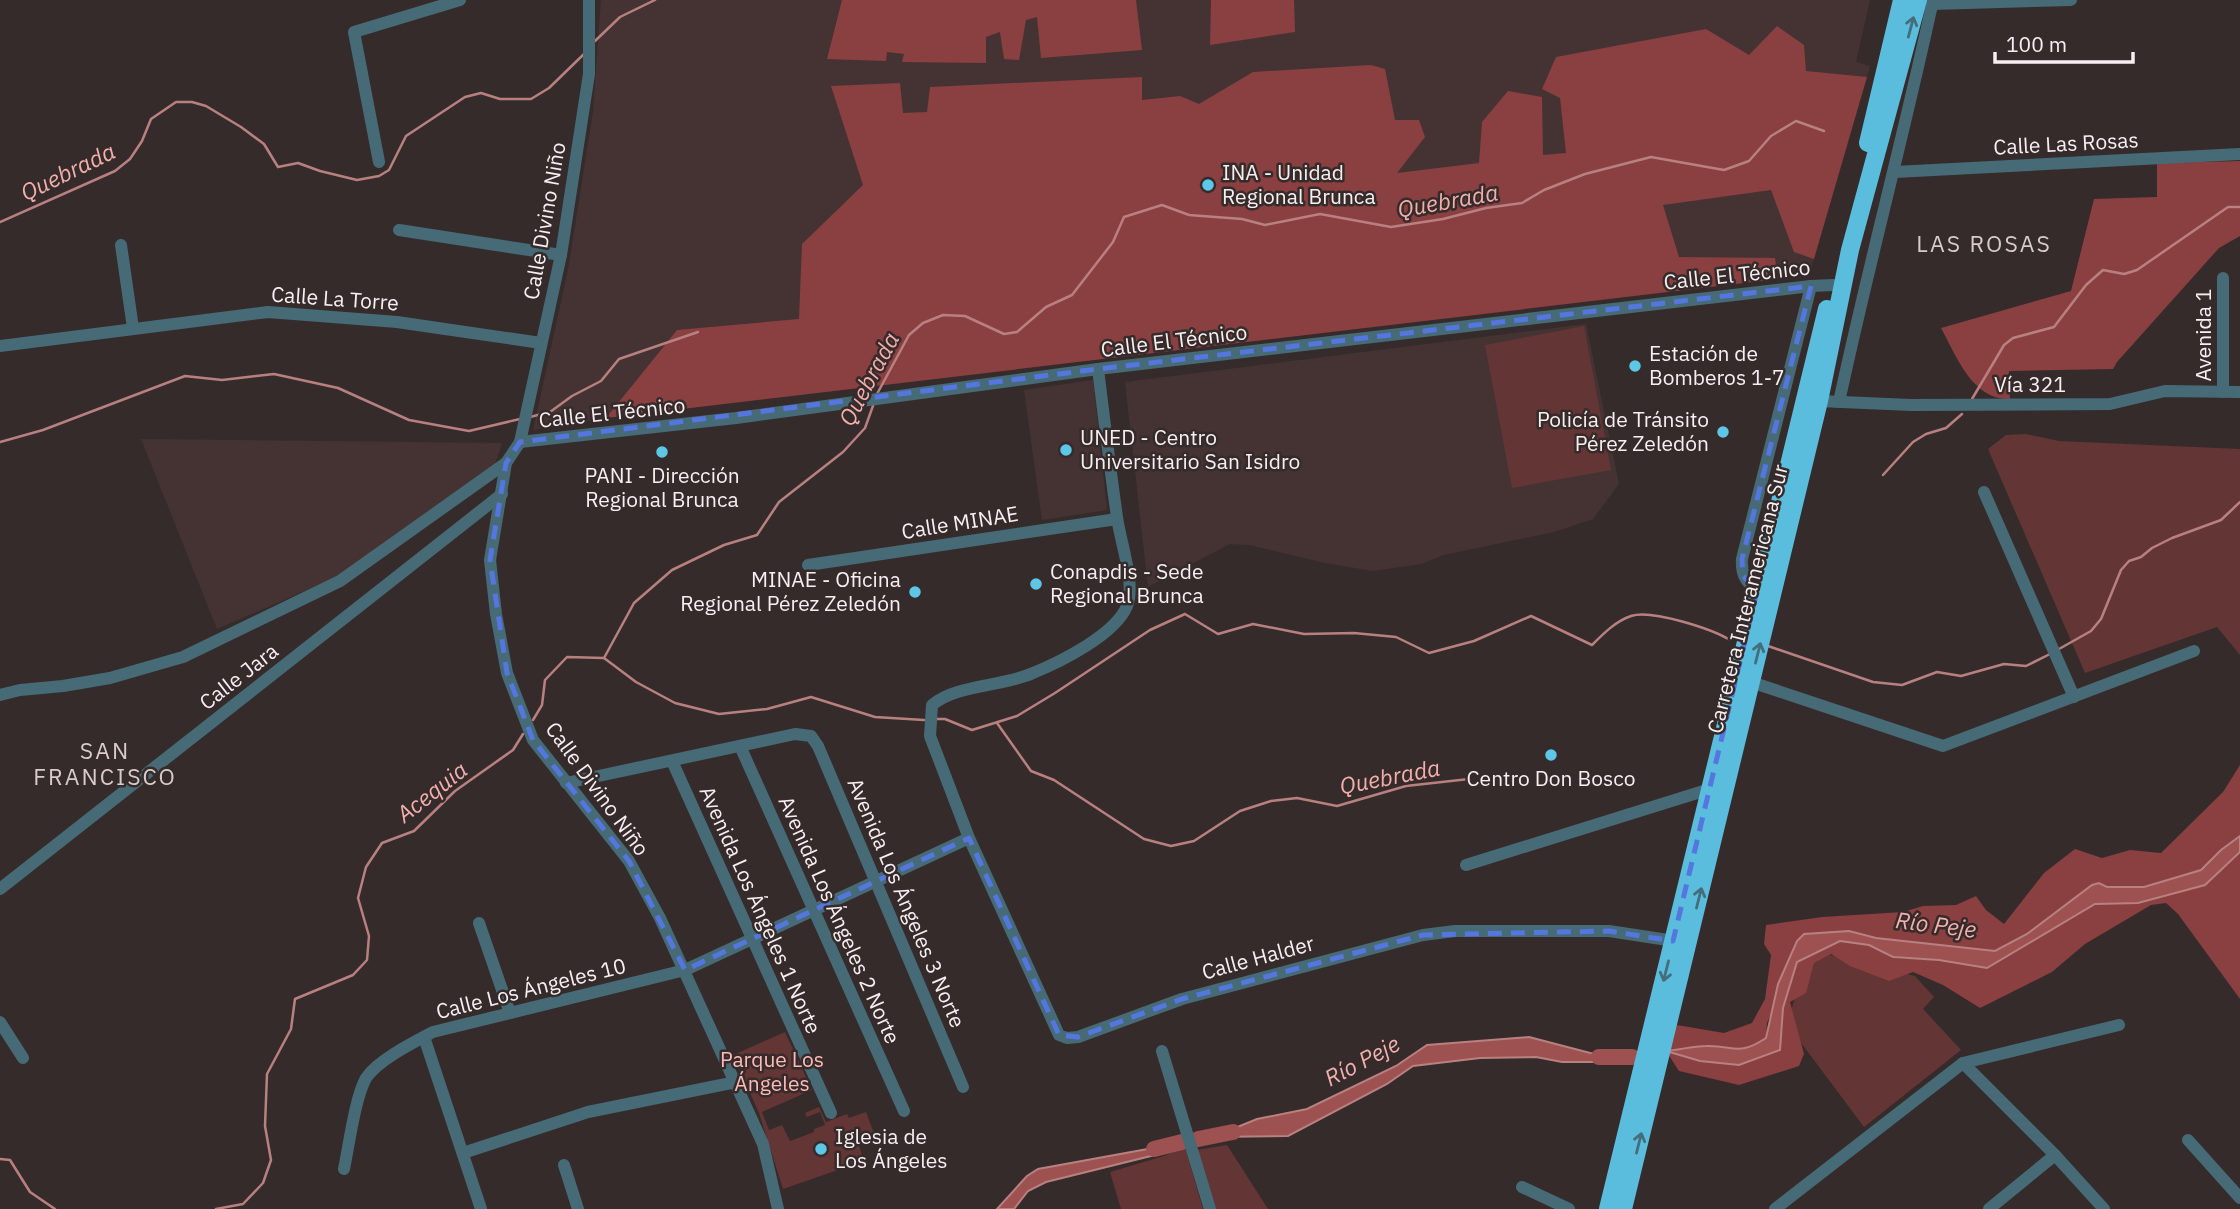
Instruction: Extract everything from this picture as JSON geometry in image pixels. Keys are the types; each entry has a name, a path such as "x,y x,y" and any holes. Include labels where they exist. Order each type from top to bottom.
{"highway":[{"name":"Carretera Interamericana Sur","path":"1611,1204 1751,682 1819,401 1833,285 1902,0"},
{"name":"Carretera Interamericana Sur","path":"1623,1209 1710,789 1794,441 1928,1"},
{"path":"1833,285 1850,250"},
{"path":"1794,441 1810,404 1819,401"}],"street":[{"path":"379,162 354,33 460,0"},
{"name":"Calle Divino Niño","path":"589,0 589,74 561,255 520,442 506,463 490,560 496,614 507,673 533,740 629,861 660,918 763,1144 778,1209"},
{"path":"1928,1 2071,0"},
{"path":"1839,402 1864,284 1895,172 1906,80"},
{"name":"Calle Las Rosas","path":"1895,172 2240,154"},
{"path":"399,230 561,255"},
{"path":"121,245 133,328"},
{"name":"Avenida 1","path":"2223,278 2223,392"},
{"name":"Calle El Técnico","path":"520,442 736,418 1098,369 1833,285"},
{"path":"1757,591 1743,576 1742,559 1811,286"},
{"name":"Calle La Torre","path":"0,345 268,312 397,322 541,343"},
{"name":"Calle Halder","path":"1098,369 1117,519 1130,587 1129,603 1118,620 1090,643 1031,675 944,695 932,705 930,736 969,838 1059,1035 1067,1038 1078,1037 1182,999 1423,935 1455,931 1609,932 1680,942"},
{"name":"Vía 321","path":"1819,401 1911,405 2110,404 2165,391 2240,392"},
{"path":"0,695 110,678 183,657 340,580 506,463"},
{"path":"1984,492 2074,696"},
{"name":"Calle Jara","path":"0,889 502,495"},
{"name":"Calle MINAE","path":"808,565 1117,519"},
{"path":"1751,682 1943,746 2194,651"},
{"name":"Avenida Los Ángeles 3 Norte","path":"740,746 795,733 811,736 818,746 964,1087"},
{"path":"566,783 740,746"},
{"name":"Avenida Los Ángeles 2 Norte","path":"740,746 904,1111"},
{"name":"Avenida Los Ángeles 1 Norte","path":"672,761 831,1113"},
{"path":"1466,865 1710,789"},
{"name":"Calle Los Ángeles 10","path":"344,1169 360,1094 367,1077 387,1059 433,1032 685,970 969,838"},
{"path":"479,923 510,1013"},
{"path":"0,1022 23,1058"},
{"path":"1775,1209 1963,1063 2119,1025"},
{"path":"424,1037 481,1209"},
{"path":"1162,1051 1210,1209"},
{"path":"1963,1063 2055,1155 2104,1209"},
{"path":"463,1153 588,1112 736,1082"},
{"path":"2188,1140 2240,1198"},
{"path":"1989,1209 2055,1155"},
{"path":"564,1165 578,1209"},
{"path":"1522,1186 1569,1209"}],"highlighted area":[{"path":"1811,286 1742,559 1743,576 1757,591 1673,941 1609,931 1423,935 1182,999 1078,1037 1059,1035 969,838 685,970 629,861 533,740 507,673 490,560 506,463 520,442 1098,369"}],"shaded area":[{"name":"INA - Unidad Regional Brunca","path":"601,0 1870,0 1856,62 1870,66 1809,275 606,418 533,430 568,270 593,112"},
{"path":"842,0 1136,0 1142,50 1041,58 1037,17 1026,20 1019,60 1004,59 1000,32 986,37 986,63 902,62 904,54 887,52 886,61 827,59"},
{"path":"1211,0 1294,0 1295,32 1210,45"},
{"path":"1777,26 1804,45 1806,71 1867,77 1814,259 1794,252 1771,190 1663,205 1679,257 1775,258 1778,279 606,418 677,330 799,319 802,244 863,185 831,86 900,83 903,113 927,112 930,87 1142,77 1142,100 1180,96 1199,104 1253,72 1371,65 1385,69 1395,120 1419,120 1425,137 1397,173 1479,163 1482,122 1508,91 1542,97 1543,155 1566,153 1560,98 1542,89 1556,57 1706,29 1749,55"},
{"path":"2240,161 2240,236 2219,248 2113,369 2009,371 2010,399 1985,392 1967,375 1941,328 2071,291 2094,199 2157,197 2157,163"},
{"path":"1586,324 1619,484 1593,519 1554,532 1444,555 1421,564 1373,571 1249,545 1230,544 1148,587 1125,382"},
{"name":"UNED - Centro Universitario San Isidro","path":"1093,380 1107,510 1042,520 1024,390"},
{"path":"141,439 502,443 495,464 337,577 217,629"},
{"path":"2240,765 2240,836 2201,870 2144,887 2107,887 2099,883 2092,885 2027,934 1995,951 1876,938 1849,931 1804,934 1767,1023 1766,1038 1743,1049 1703,1046 1668,1051 1780,1050 1783,1008 1797,962 1840,941 1869,945 1893,958 1939,960 1987,968 2095,904 2138,903 2232,859 2240,852 2240,999 2178,914 2166,903 2151,905 2085,944 2052,972 1980,1008 1943,985 1913,972 1889,981 1850,966 1831,954 1814,963 1806,993 1790,1002 1804,1054 1799,1066 1739,1085 1679,1071 1666,1051 1669,1036 1677,1025 1724,1033 1752,1023 1765,999 1771,955 1764,944 1766,925 1822,917 1903,912 1923,906 1956,905 1976,896 1986,910 2004,924 2044,873 2075,849 2102,858 2130,850 2161,853 2223,792"},
{"path":"2240,836 2240,852 2205,885 2138,903 2095,904 1987,968 1939,960 1893,957 1869,945 1840,941 1797,962 1783,1008 1780,1050 1739,1065 1700,1061 1666,1051 1706,1046 1742,1049 1766,1038 1778,984 1797,941 1804,934 1849,931 1876,938 1995,951 2027,934 2092,885 2099,883 2107,887 2144,887 2201,870"},
{"path":"1529,1037 1594,1054 1611,1051 1620,1058 1609,1062 1562,1062 1536,1057 1480,1058 1413,1066 1387,1084 1288,1136 1213,1137 1257,1119 1307,1109 1396,1066 1427,1045"},
{"path":"1175,1144 1159,1154 1046,1182 1028,1191 1014,1209 997,1209 1027,1176 1038,1169"}],"green space":[{"path":"1584,326 1611,470 1512,488 1485,345"},
{"path":"2026,434 2059,441 2240,449 2240,655 2217,627 2085,673 1988,449 2006,435"},
{"path":"1810,950 1915,976 1934,997 1923,1009 1961,1050 1864,1127 1787,1024"},
{"name":"Parque Los Ángeles","path":"785,1032 812,1090 762,1112 769,1130 782,1125 790,1141 814,1132 814,1129 825,1125 820,1112 807,1117 805,1113 819,1107 826,1122 847,1114 849,1118 866,1112 875,1136 871,1138 869,1133 856,1137 864,1161 783,1189 759,1113 733,1055"},
{"path":"1227,1145 1268,1209 1216,1209 1197,1150"},
{"path":"1185,1147 1203,1209 1121,1209 1110,1172"}],"waterway":[{"name":"Quebrada","path":"595,41 620,17 655,0"},
{"name":"Quebrada","path":"0,222 115,171 130,159 142,141 151,119 176,102 192,102 206,106 241,127 264,144 278,167 298,163 357,180 379,176 389,170 406,136 465,97 481,93 500,99 531,99 549,88 584,54"},
{"name":"Quebrada","path":"877,394 909,335 923,323 943,315 965,316 1004,334 1017,332 1046,307 1072,295 1113,242 1124,217 1162,205 1189,215 1242,219 1265,225 1320,214 1391,227 1522,203 1544,190 1585,174 1651,157 1724,170 1749,161 1771,136 1796,121 1824,131"},
{"path":"1972,399 2004,345 2013,338 2054,327 2086,285 2103,270 2124,274 2137,270 2228,207 2240,207"},
{"name":"Quebrada","path":"530,417 550,412 572,396 601,381 619,359 698,332"},
{"name":"Quebrada","path":"0,442 43,430 185,376 222,380 274,374 338,388 409,420 469,431 520,419"},
{"name":"Quebrada","path":"604,658 634,603 672,570 724,545 757,535 779,502 843,452 865,428 874,403"},
{"path":"1883,475 1913,442 1926,434 1946,428 1962,414"},
{"path":"2059,649 2091,631 2101,619 2121,570 2129,561 2141,557 2172,538 2221,520 2240,502"},
{"name":"Quebrada","path":"937,719 945,719 972,730 1017,716 1150,630 1185,614 1218,634 1253,624 1304,634 1354,633 1396,637 1429,653 1474,641 1531,616 1592,645 1620,621 1640,615 1681,621 1730,640"},
{"path":"1768,646 1873,682 1902,685 1937,672 1961,676 2004,664 2026,666 2050,654"},
{"name":"Acequia","path":"533,720 542,705 545,680 567,657 604,658 636,682 675,703 719,714 767,709 811,697 875,717 924,720"},
{"name":"Quebrada","path":"997,723 1031,771 1054,780 1144,839 1171,846 1194,841 1240,811 1271,801 1297,798 1337,806 1406,786 1469,779"},
{"name":"Acequia","path":"216,1209 243,1204 263,1183 271,1160 265,1126 267,1074 291,1029 295,999 353,975 367,960 369,936 358,898 366,867 382,843 414,831 455,791 513,750 523,734"},
{"name":"Río Peje","path":"1599,1057 1632,1057"},
{"name":"Río Peje","path":"1198,1139 1233,1132"},
{"name":"Río Peje","path":"1154,1149 1182,1142"},
{"name":"Acequia","path":"0,1159 10,1160 30,1192 55,1209"}],"place":[{"name":"INA - Unidad Regional Brunca","path":"1208,185"},
{"name":"Estación de Bomberos 1-7","path":"1635,366"},
{"name":"Policía de Tránsito Pérez Zeledón","path":"1723,432"},
{"name":"UNED - Centro Universitario San Isidro","path":"1066,450"},
{"name":"PANI - Dirección Regional Brunca","path":"662,452"},
{"name":"Conapdis - Sede Regional Brunca","path":"1036,584"},
{"name":"MINAE - Oficina Regional Pérez Zeledón","path":"915,592"},
{"name":"Centro Don Bosco","path":"1551,755"},
{"name":"Iglesia de Los Ángeles","path":"821,1149"}],"district":[{"name":"LAS ROSAS","path":"1984,244"},
{"name":"SAN FRANCISCO","path":"105,764"}]}
